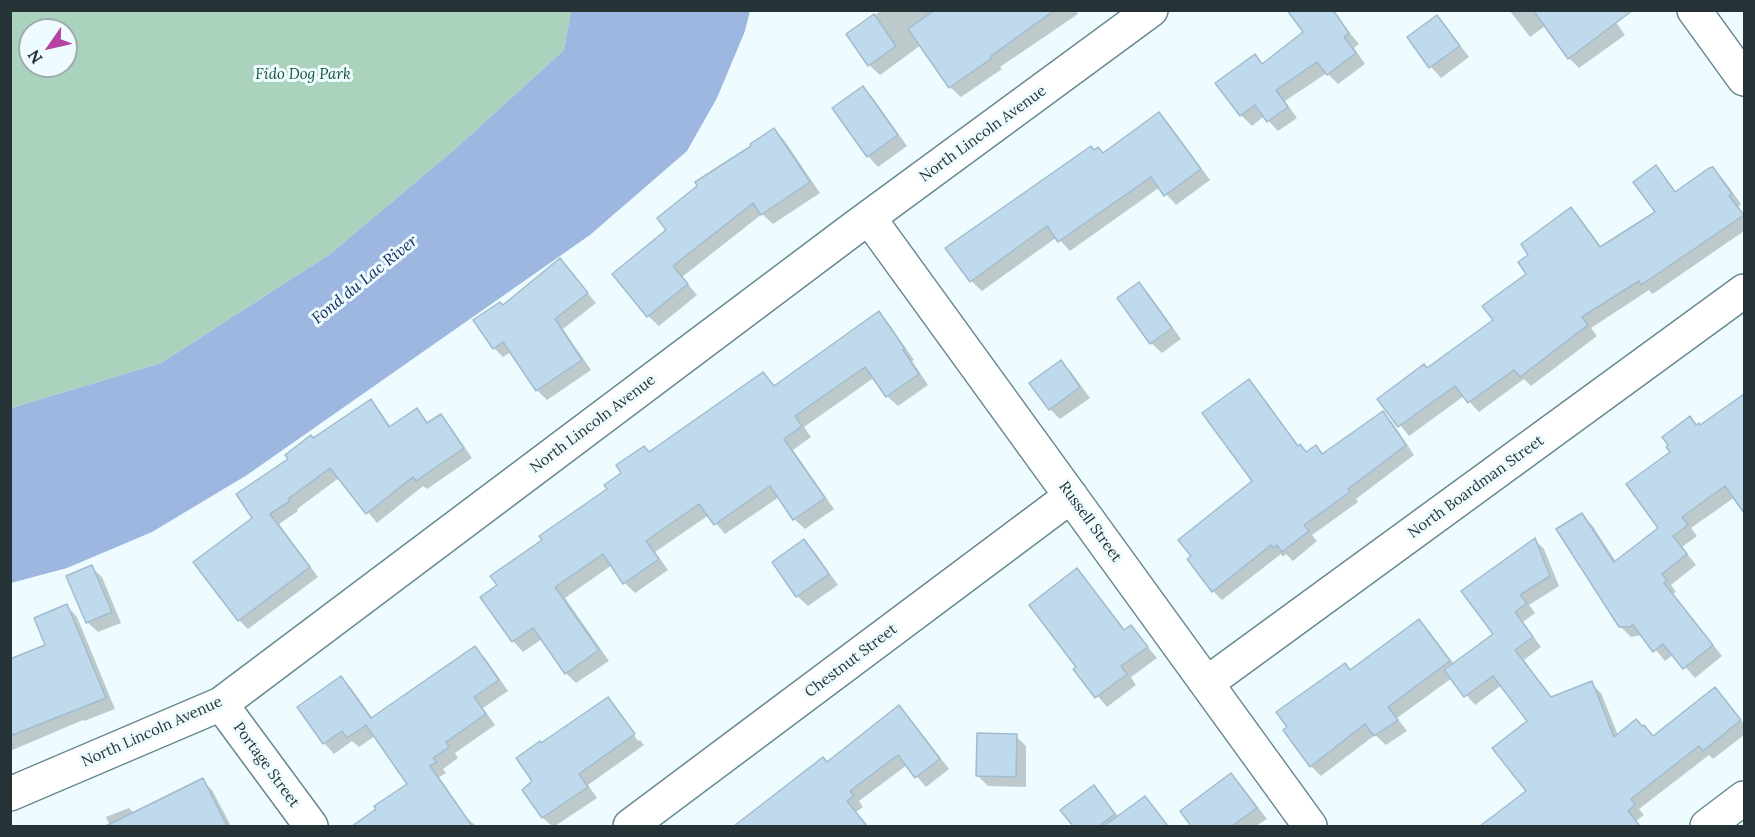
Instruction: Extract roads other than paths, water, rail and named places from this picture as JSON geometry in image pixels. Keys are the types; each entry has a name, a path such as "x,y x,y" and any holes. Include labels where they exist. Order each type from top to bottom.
{"street":[{"name":"North Lincoln Avenue","path":"10,794 221,704 868,218 1151,10"},
{"path":"1694,10 1744,79"},
{"name":"Russell Street","path":"868,218 1310,826"},
{"name":"North Boardman Street","path":"1208,683 1744,291"},
{"name":"Chestnut Street","path":"630,826 1071,495"},
{"name":"Portage Street","path":"221,704 311,826"},
{"path":"1707,826 1744,798"}],"water":[{"name":"Fond du Lac River","path":"571,11 750,11 745,31 717,98 687,151 590,235 247,475 152,532 67,568 11,583 11,408 161,363 330,254 455,149 564,50"}],"park label":[{"name":"Fido Dog Park","path":"303,75"}]}
